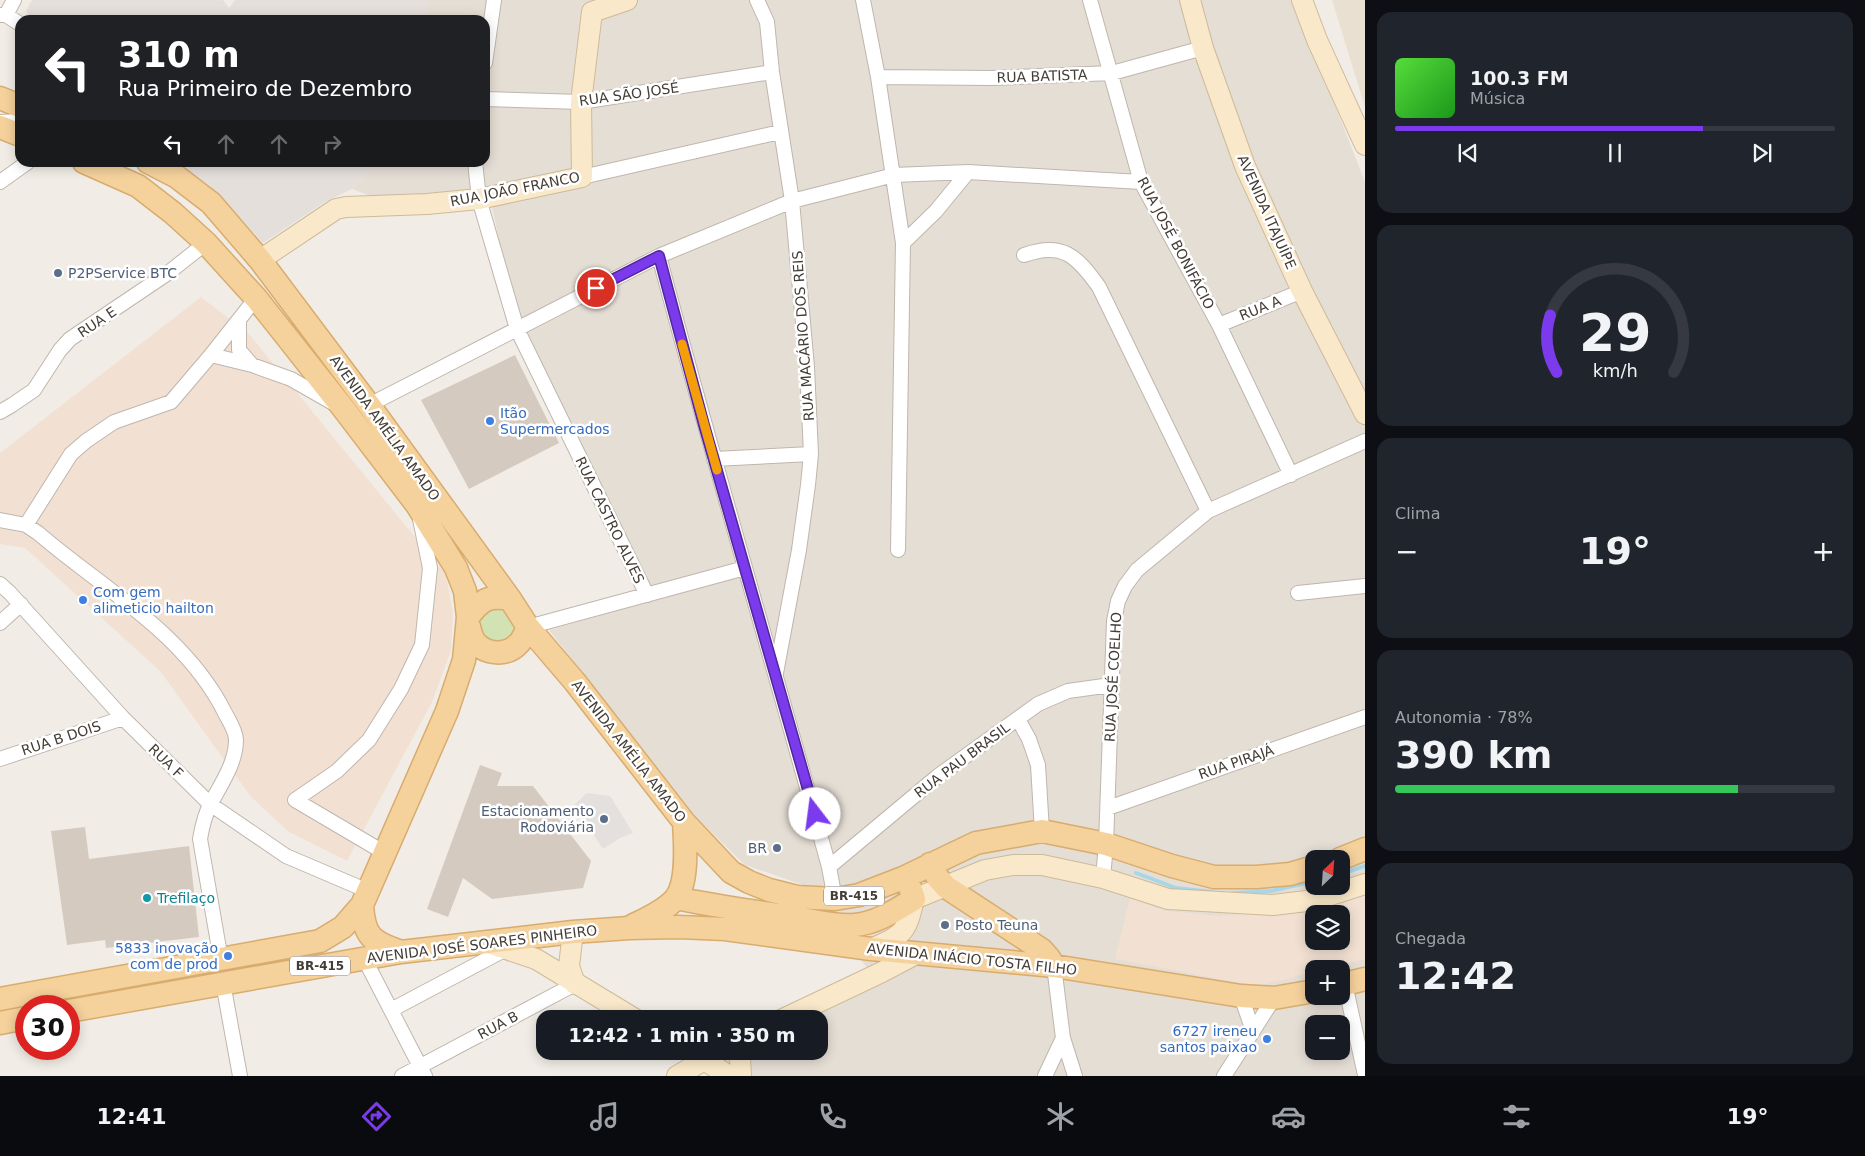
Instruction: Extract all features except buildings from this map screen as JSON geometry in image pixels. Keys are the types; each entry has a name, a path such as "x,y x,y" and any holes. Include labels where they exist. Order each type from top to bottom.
{"main road":[{"path":"0,98 15,104"},
{"path":"0,127 15,133"},
{"name":"AVENIDA AMÉLIA AMADO","path":"95,167 138,186 173,213 206,243 256,298 417,505 456,568 465,591 468,620 464,660 448,711 365,898"},
{"name":"AVENIDA AMÉLIA AMADO","path":"157,167 177,178 211,203 260,260 369,405 510,599 528,627 575,682 684,822 731,872 769,890 797,897 835,899 859,895 903,878 976,843 1042,831 1106,844 1172,866 1214,877 1257,877 1290,874 1305,870"},
{"path":"510,599 500,597 482,601 468,620 476,642 482,648 491,652 501,653 518,645 528,627"},
{"path":"629,928 656,913 676,898 684,878 686,847 684,822"},
{"path":"1350,855 1365,849"},
{"path":"930,864 946,887 1042,950 1050,958 1054,966"},
{"path":"676,898 712,906 832,924 854,925 871,922 886,916 914,899 909,884 903,878"},
{"path":"365,898 363,924 371,939 382,946 401,952"},
{"name":"BR-415","path":"0,999 320,941 343,927 365,898"},
{"name":"AVENIDA INÁCIO TOSTA FILHO","path":"629,928 679,927 725,929 871,949 1054,966 1241,996 1274,998 1305,993"},
{"name":"AVENIDA JOSÉ SOARES PINHEIRO","path":"80,1009 401,952 497,946 573,932 629,928"},
{"path":"0,1023 15,1020"}],"street":[{"path":"14,0 3,15 15,21"},
{"path":"490,28 494,0"},
{"path":"582,177 581,102 593,6 627,0"},
{"name":"RUA MACÁRIO DOS REIS","path":"757,0 768,22 780,132 792,201 807,368 811,454 799,550 776,673"},
{"path":"863,0 894,175 903,243 898,550"},
{"name":"RUA JOSÉ BONIFÁCIO","path":"1090,0 1141,182 1219,325 1291,475"},
{"name":"AVENIDA ITAJUÍPE","path":"1190,0 1203,48 1245,166 1302,291 1365,414"},
{"path":"1302,0 1316,40 1365,144"},
{"name":"RUA BATISTA","path":"878,78 992,78 1112,73 1203,48"},
{"name":"RUA SÃO JOSÉ","path":"490,99 581,102 772,72"},
{"path":"0,122 15,121"},
{"name":"RUA JOÃO FRANCO","path":"260,260 336,209 479,199 780,132"},
{"path":"0,182 21,167"},
{"name":"RUA CASTRO ALVES","path":"476,167 479,199 517,329 647,595"},
{"path":"369,405 659,256 792,201 894,175 968,172 1141,182"},
{"path":"903,243 936,211 968,172"},
{"name":"RUA E","path":"0,412 34,390 60,350 70,339 168,273 206,243"},
{"path":"1024,255 1040,249 1057,249 1068,254 1086,270 1099,287 1208,511"},
{"path":"659,256 714,459 776,673 829,867 835,899"},
{"name":"RUA A","path":"1219,325 1302,291"},
{"path":"26,525 71,454 114,422 171,402 256,298"},
{"path":"239,320 239,350 252,365"},
{"path":"211,355 252,365 291,380 343,408"},
{"name":"RUA JOSÉ COELHO","path":"1102,878 1108,808 1114,621 1118,601 1125,586 1137,570 1208,511 1365,441"},
{"path":"714,459 811,454"},
{"path":"384,853 295,800 338,771 369,740 401,689 422,645 430,568 417,505"},
{"path":"0,520 26,525 38,532 169,638 195,665 212,688 236,736 223,784 210,804 203,821 200,839 221,960"},
{"path":"528,627 745,568"},
{"name":"RUA F","path":"0,584 21,604 123,718 210,804 286,856 365,898"},
{"path":"1298,593 1365,586"},
{"path":"0,623 21,604"},
{"name":"RUA PAU BRASIL","path":"829,867 938,776 1038,704 1068,691 1111,685"},
{"name":"RUA PIRAJÁ","path":"1108,808 1365,716"},
{"name":"RUA B DOIS","path":"0,759 123,718"},
{"path":"1018,719 1029,739 1038,765 1042,831"},
{"path":"871,949 895,938 902,932 908,922 914,899 985,870 1014,865 1042,865 1102,878 1168,899 1273,905 1314,900 1365,884"},
{"path":"573,932 569,966 575,984"},
{"path":"497,946 536,959 619,1010"},
{"name":"AVENIDA JOSÉ SOARES PINHEIRO","path":"391,1010 497,946"},
{"path":"871,949 881,954 886,960 882,972"},
{"path":"803,1010 918,953"},
{"path":"364,958 423,1071"},
{"path":"1054,966 1063,1038 1075,1076"},
{"path":"223,983 240,1076"},
{"path":"1350,983 1365,1075"},
{"name":"RUA B","path":"402,1076 423,1071 575,984"},
{"path":"1241,996 1253,1031"},
{"path":"1224,1076 1274,998"},
{"path":"1045,1076 1063,1038"},
{"path":"677,1076 697,1060"},
{"path":"712,1060 729,1076"},
{"path":"740,1060 741,1076"}],"shaded area":[{"path":"32,0 223,0 229,8 235,0 427,0 426,15 29,15 26,11"},
{"path":"427,0 1294,0 1365,182 1365,1076 712,1076 704,1071 723,1060 828,1060 828,1010 814,1010 874,977 803,885 745,865 698,819 549,630 651,601 530,346 508,280 489,194 379,199 352,189 372,167 490,167 490,15 426,15"},
{"path":"1332,0 1365,0 1365,107"},
{"path":"181,167 372,167 352,189 325,202 263,243 209,185"},
{"path":"201,297 250,335 446,575 453,613 451,651 432,702 347,861 289,832 251,797 160,671 25,548 0,544 0,453"},
{"name":"Estacionamento Rodoviária","path":"587,793 610,796 633,833 620,838 603,849 574,805"},
{"path":"1365,889 1365,959 1350,963 1350,960 1305,960 1305,974 1258,986 1115,959 1130,898 1166,911 1220,916 1284,911 1305,905 1305,950 1350,950 1350,905 1306,905 1343,895 1350,895 1350,893"}],"green space":[{"path":"487,607 507,609 517,627 511,640 486,645 475,622"}],"waterway":[{"path":"1350,871 1365,866"},
{"path":"1136,873 1176,888 1213,892"},
{"path":"1232,893 1271,891 1305,883"}],"slow traffic":[{"path":"682,344 717,470"}],"place":[{"name":"P2PService BTC","path":"58,273"},
{"name":"Itão Supermercados","path":"490,421"},
{"name":"Com gem alimeticio hailton","path":"83,600"},
{"name":"Estacionamento Rodoviária","path":"604,819"},
{"name":"BR","path":"777,848"},
{"name":"Trefilaço","path":"147,898"},
{"name":"Posto Teuna","path":"945,925"},
{"name":"5833 inovação com de prod","path":"228,956"},
{"name":"6727 ireneu santos paixao","path":"1267,1039"}],"route":[{"path":"596,288 659,256 704,425 815,814"}]}
